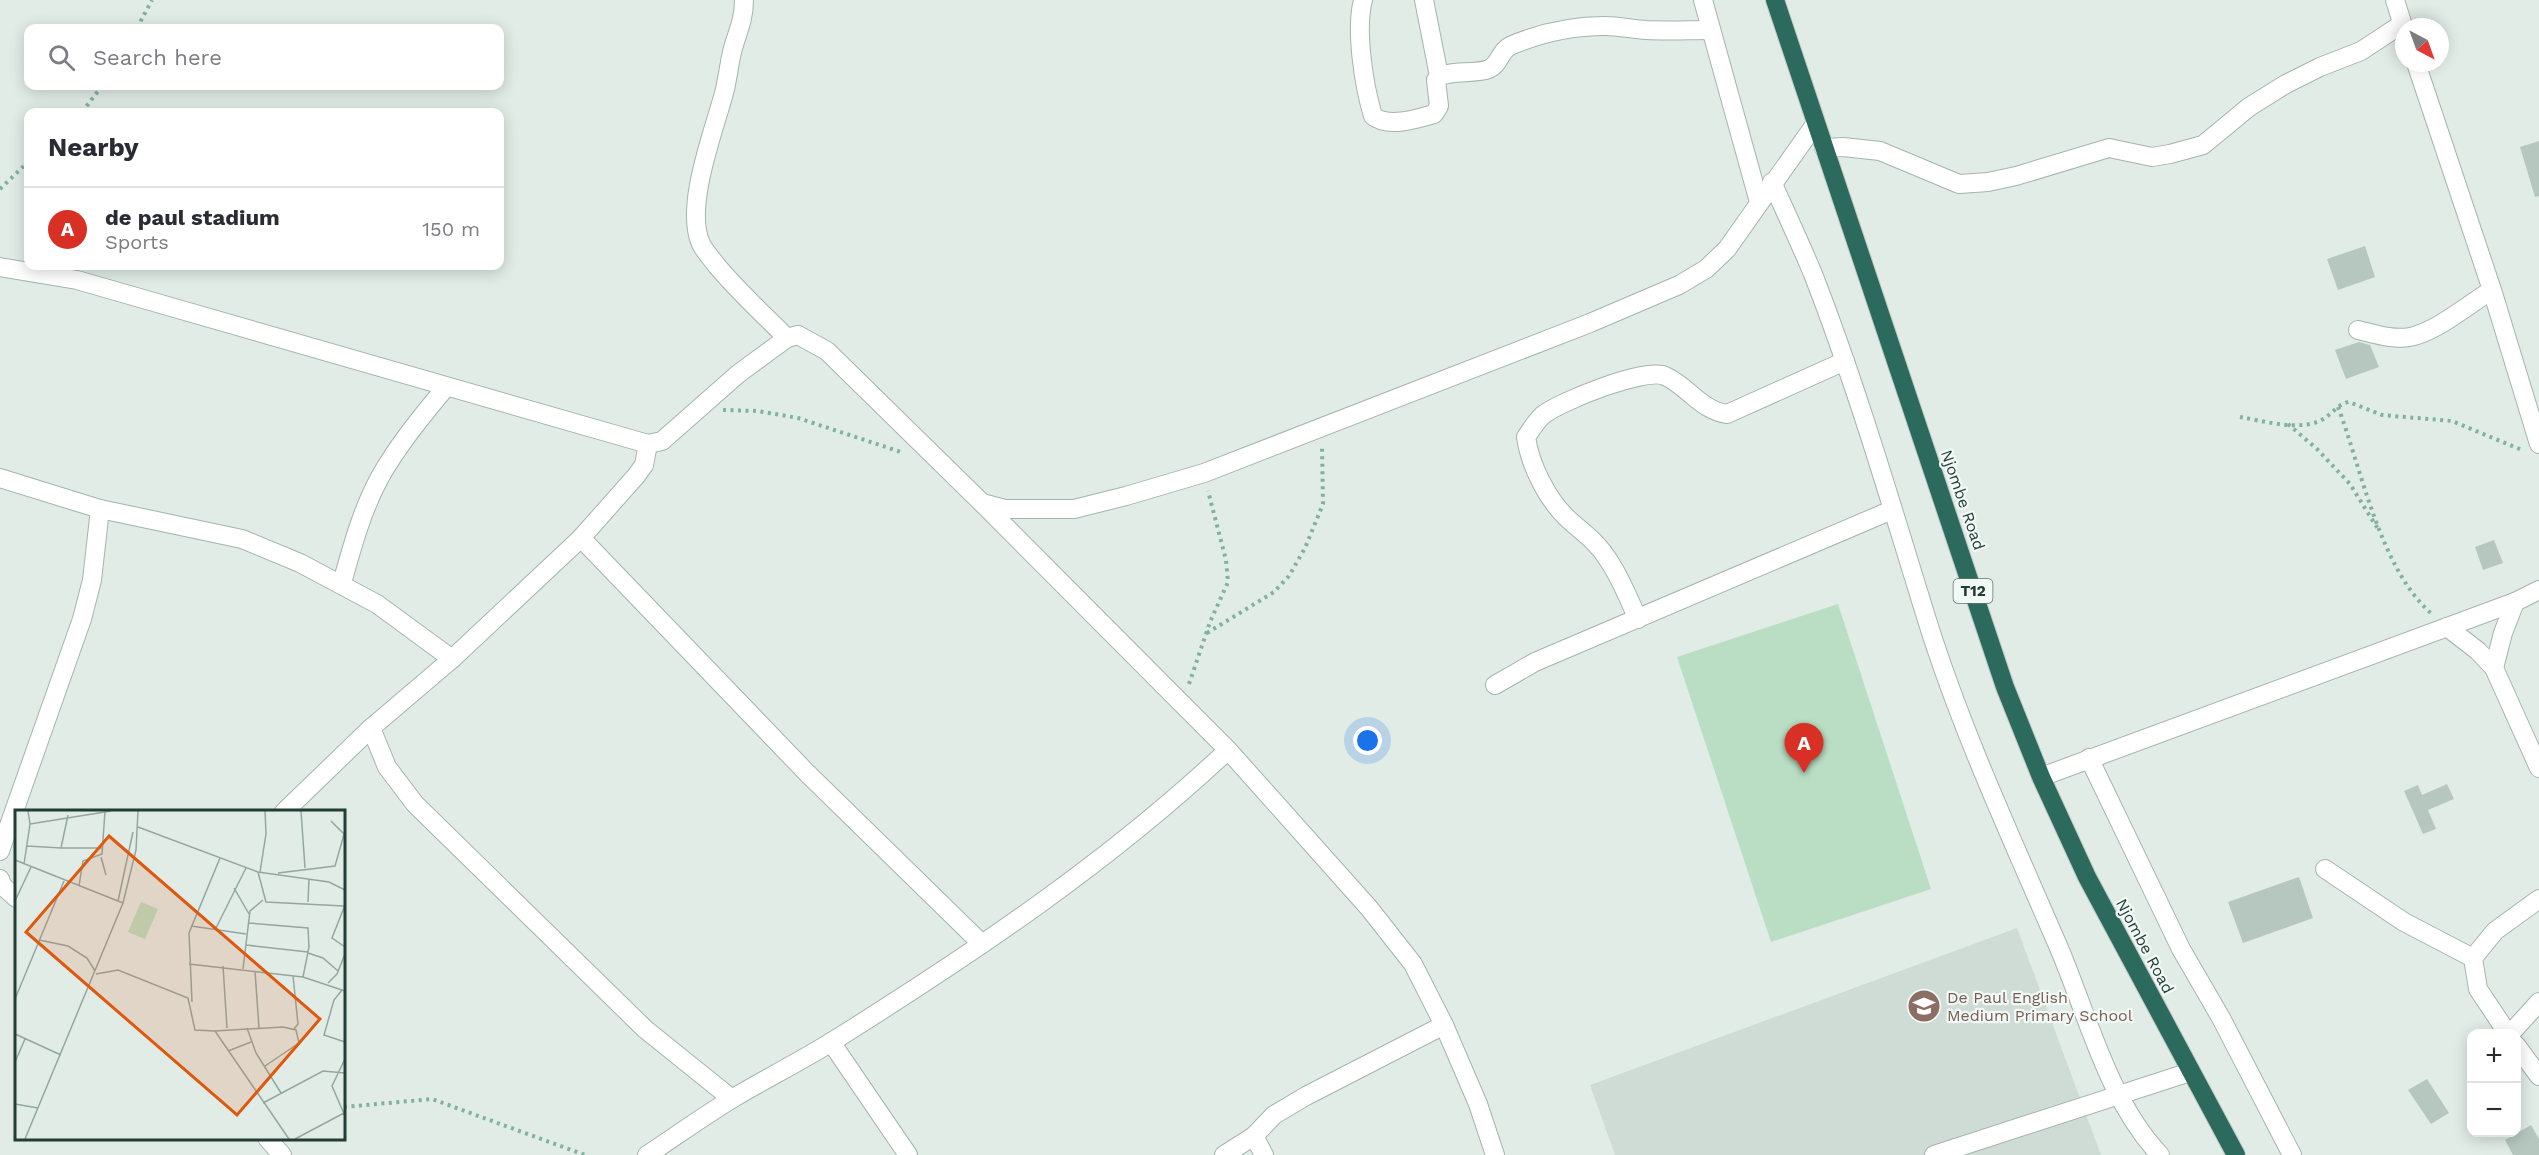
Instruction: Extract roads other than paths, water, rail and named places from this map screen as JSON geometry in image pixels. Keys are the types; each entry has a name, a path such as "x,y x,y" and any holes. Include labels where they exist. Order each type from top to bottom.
{"highway":[{"name":"Njombe Road","path":"1775,0 2005,687 2041,777 2087,877 2236,1155"}],"street":[{"path":"744,0 744,16 710,137 697,195 696,232 702,246 735,287 787,338"},
{"path":"1377,0 1364,0 1360,19 1366,85 1373,116 1378,120 1397,122 1434,114 1439,106 1436,80 1439,76 1424,0"},
{"path":"1703,0 1759,202"},
{"path":"2395,0 2400,18"},
{"path":"1439,76 1488,69 1511,46 1544,34 1572,28 1606,26 1646,30 1711,30"},
{"path":"1824,148 1843,147 1881,151 1959,184 2007,178 2109,148 2152,157 2170,154 2203,145 2249,107 2286,84 2320,67 2361,51 2395,32"},
{"path":"2419,72 2492,290 2534,449"},
{"path":"982,503 1005,509 1074,509 1204,473 1590,323 1679,285 1706,269 1727,249 1772,182 1816,123"},
{"path":"1772,182 1812,272 1845,361 1892,510 1914,570 1931,630 1994,800 2059,949 2118,1094 2134,1125 2160,1155"},
{"path":"0,267 77,280 648,444 662,441 738,374 787,338 798,335 827,351 982,503 1118,642 1184,704 1370,908 1413,964 1444,1024 1478,1104 1496,1155"},
{"path":"2358,330 2390,337 2410,337 2428,330 2492,290"},
{"path":"1638,619 1610,561 1590,536 1568,519 1555,505 1528,453 1526,437 1542,416 1562,403 1643,374 1663,374 1699,403 1714,412 1727,414 1845,361"},
{"path":"342,583 353,542 378,480 409,432 446,387"},
{"path":"286,810 371,728 452,659 581,538 644,465 648,444"},
{"path":"0,478 100,509 242,539 300,562 377,604 452,659"},
{"path":"0,851 82,619 92,580 100,509"},
{"path":"1495,685 1535,662 1892,510"},
{"path":"581,538 807,773 982,944"},
{"path":"2041,777 2516,602 2539,590"},
{"path":"2494,668 2500,642 2516,602"},
{"path":"2447,627 2478,651 2494,668 2539,768"},
{"path":"371,728 387,767 415,804 645,1029 732,1099"},
{"path":"647,1155 732,1099 831,1042 982,944 1152,819 1228,750"},
{"path":"2090,758 2181,949 2221,1018 2292,1155"},
{"path":"2325,869 2404,922 2473,958"},
{"path":"0,879 2,885 15,897"},
{"path":"2506,1029 2478,989 2473,958 2495,931 2539,899"},
{"path":"2514,1029 2539,1002"},
{"path":"1224,1155 1254,1136 1274,1115 1444,1024"},
{"path":"831,1042 908,1155"},
{"path":"2521,1051 2539,1076"},
{"path":"1934,1155 2190,1072"},
{"path":"1254,1136 1264,1155"},
{"path":"269,1140 282,1155"}],"place":[{"name":"de paul stadium","path":"1804,773"},
{"name":"De Paul English Medium Primary School","path":"1924,1006"}]}
